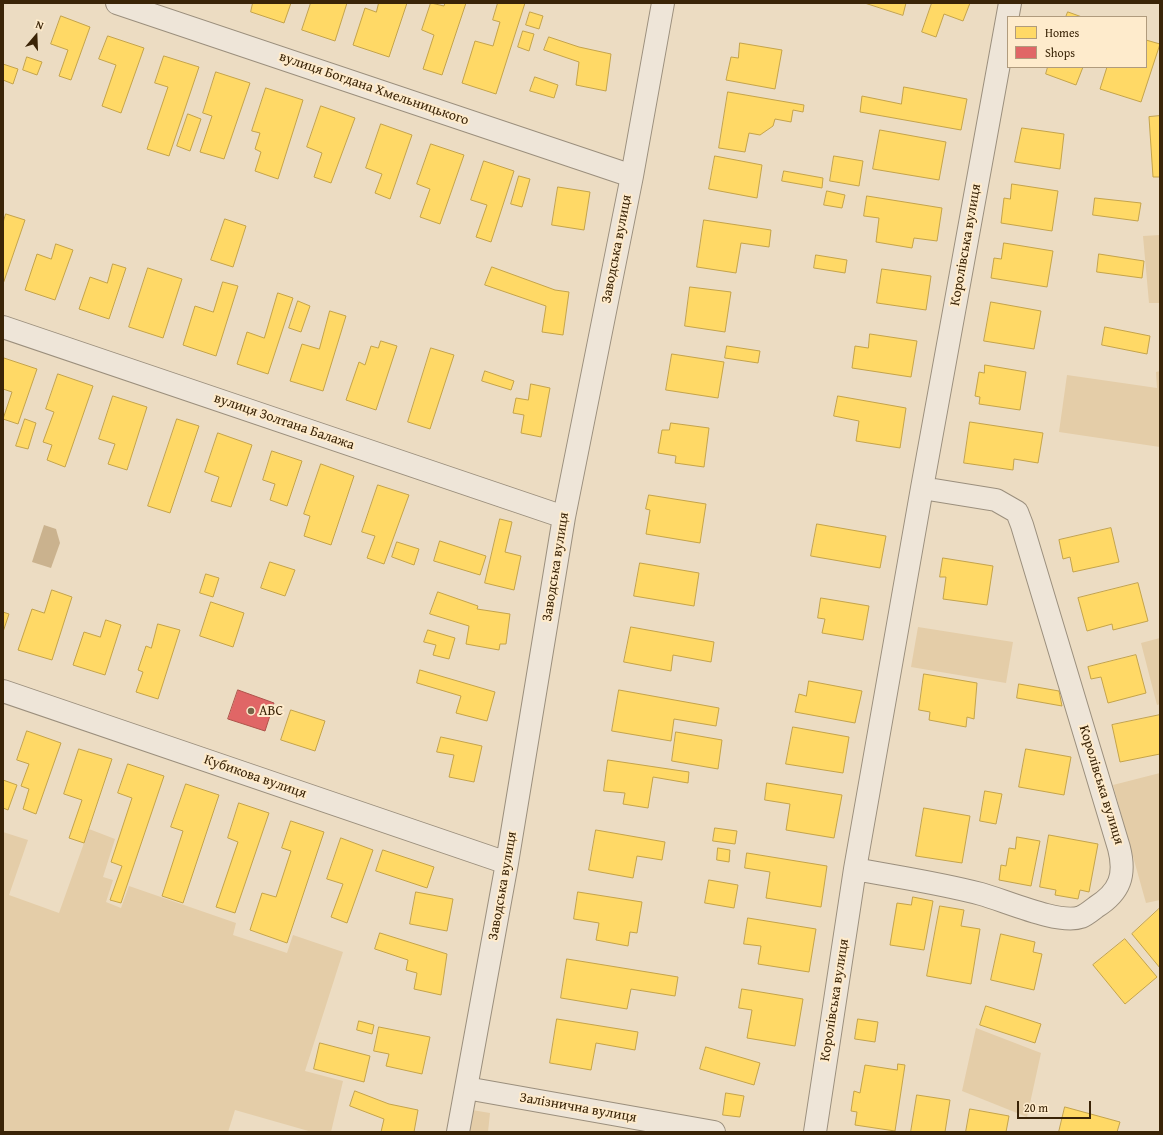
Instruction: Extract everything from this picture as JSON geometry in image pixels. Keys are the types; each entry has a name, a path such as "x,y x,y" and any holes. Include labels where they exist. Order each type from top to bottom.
{"street":[{"name":"вулиця Богдана Хмельницького","path":"117,3 632,176"},
{"name":"Заводська вулиця","path":"458,1132 508,862 564,517 632,176 663,3"},
{"name":"Королівська вулиця","path":"1008,16 1010,3"},
{"name":"Королівська вулиця","path":"815,1132 855,869 1007,20"},
{"name":"вулиця Золтана Балажа","path":"3,327 564,517"},
{"name":"Королівська вулиця","path":"855,869 974,893 1063,918 1080,917 1107,900 1116,889 1121,877 1123,862 1025,532 1017,512 996,500 922,488"},
{"name":"Кубикова вулиця","path":"3,691 508,862"},
{"name":"Залізнична вулиця","path":"466,1088 714,1132"}],"shaded area":[{"path":"1160,235 1160,303 1149,303 1143,236"},
{"path":"1160,371 1160,447 1059,432 1067,375 1157,388 1156,372"},
{"path":"44,525 56,529 60,543 51,568 32,562"},
{"path":"918,627 1013,642 1006,683 911,667"},
{"path":"1160,638 1160,704 1157,705 1141,643"},
{"path":"1160,773 1160,900 1146,903 1113,785"},
{"path":"89,829 115,839 103,877 113,880 106,902 121,908 129,886 236,923 233,935 287,953 293,935 343,952 305,1071 343,1081 331,1132 312,1132 235,1110 228,1132 3,1132 3,832 28,840 9,895 59,913"},
{"path":"976,1028 1041,1053 1027,1117 962,1091"},
{"path":"472,1110 490,1113 488,1132 469,1132"}],"building: Homes":[{"path":"253,3 291,3 284,23 251,12"},
{"path":"311,3 347,3 335,41 302,30"},
{"path":"379,3 407,3 389,57 353,45 365,8 376,12"},
{"path":"431,3 444,6 445,3 466,3 442,75 423,69 434,35 422,30"},
{"path":"498,3 525,3 496,94 462,83 475,41 493,46 500,22 493,20"},
{"path":"865,3 906,3 903,15"},
{"path":"932,3 970,3 963,21 944,14 936,37 922,32"},
{"path":"530,12 543,16 539,29 526,25"},
{"path":"1068,12 1079,16 1066,16"},
{"path":"61,16 90,27 71,80 59,76 68,50 51,44"},
{"path":"523,31 534,34 529,51 518,47"},
{"path":"108,36 144,48 121,113 102,106 116,65 99,59"},
{"path":"549,37 579,47 611,54 606,91 576,85 579,62 544,50"},
{"path":"1147,40 1160,44 1141,102 1100,89 1107,68 1147,68"},
{"path":"740,43 782,50 775,89 726,80 731,57 738,58"},
{"path":"164,56 199,67 169,156 147,149 168,87 155,83"},
{"path":"27,57 42,62 37,75 23,70"},
{"path":"3,64 18,69 13,84 3,80"},
{"path":"1048,68 1083,68 1076,85 1046,74"},
{"path":"216,72 250,83 224,159 200,152 212,116 203,113"},
{"path":"535,77 558,85 554,98 530,91"},
{"path":"904,87 967,99 961,130 860,112 862,96 901,104"},
{"path":"266,88 303,100 278,179 255,171 261,152 255,149 260,133 252,131"},
{"path":"728,92 804,105 803,112 793,110 791,122 775,119 773,126 760,135 749,133 745,152 719,148"},
{"path":"321,106 355,118 331,183 314,177 322,153 307,147"},
{"path":"188,114 201,119 190,151 177,146"},
{"path":"1160,116 1160,177 1153,177 1149,117"},
{"path":"381,124 412,135 390,199 375,193 382,174 366,168"},
{"path":"1022,128 1064,134 1060,169 1015,162"},
{"path":"880,130 946,142 939,180 873,169"},
{"path":"431,144 464,155 440,224 420,217 430,189 417,184"},
{"path":"715,156 762,165 757,198 709,189"},
{"path":"834,156 863,161 859,186 830,181"},
{"path":"484,161 514,171 491,242 476,237 487,205 471,200"},
{"path":"784,171 823,178 822,188 782,181"},
{"path":"519,176 530,179 522,207 511,204"},
{"path":"1012,184 1058,191 1052,231 1001,223 1004,198 1010,199"},
{"path":"558,187 590,192 584,230 552,225"},
{"path":"827,191 845,195 842,208 824,205"},
{"path":"867,196 942,208 937,241 914,238 912,248 876,242 879,218 864,216"},
{"path":"1095,198 1141,203 1138,221 1093,215"},
{"path":"6,214 25,220 3,284 3,223"},
{"path":"225,219 246,226 233,267 211,260"},
{"path":"704,220 771,230 769,247 741,243 736,273 697,267"},
{"path":"1004,243 1053,251 1047,287 991,278 994,258 1001,259"},
{"path":"56,244 73,250 55,300 25,290 37,254 51,259"},
{"path":"1099,254 1144,261 1142,278 1097,272"},
{"path":"816,255 847,260 845,273 814,268"},
{"path":"113,264 126,268 109,319 79,309 90,277 107,283"},
{"path":"492,267 555,290 569,292 563,335 542,332 546,306 485,285"},
{"path":"148,268 182,279 163,338 129,327"},
{"path":"882,269 931,276 926,310 877,303"},
{"path":"223,282 238,286 216,356 183,345 195,306 213,312"},
{"path":"690,287 731,292 725,332 685,326"},
{"path":"278,293 293,298 268,374 237,364 247,332 264,338"},
{"path":"298,301 310,306 301,332 289,328"},
{"path":"991,302 1041,311 1034,349 984,341"},
{"path":"330,311 346,316 323,391 290,381 302,344 319,349"},
{"path":"1105,327 1150,336 1147,354 1102,345"},
{"path":"870,334 917,341 911,377 852,368 855,346 868,348"},
{"path":"381,341 397,346 376,410 346,400 359,362 365,365 371,346 378,348"},
{"path":"727,346 760,351 758,363 725,358"},
{"path":"431,348 454,355 430,429 408,422"},
{"path":"672,354 724,362 718,398 666,390"},
{"path":"4,358 37,369 18,424 3,419 12,392 3,389"},
{"path":"985,365 1026,372 1020,410 979,404 980,397 975,396 979,372 984,373"},
{"path":"485,371 514,381 511,390 482,381"},
{"path":"58,374 93,386 65,467 47,460 52,445 43,442 54,412 46,409"},
{"path":"531,384 550,388 541,437 521,433 524,415 513,413 516,398 528,400"},
{"path":"113,396 147,407 127,470 108,464 115,444 99,439"},
{"path":"838,396 906,408 900,448 856,441 859,421 834,416"},
{"path":"25,419 36,423 28,449 16,446"},
{"path":"177,419 199,426 170,513 148,506"},
{"path":"970,422 1043,433 1038,463 1014,459 1013,470 964,463"},
{"path":"671,423 709,428 704,467 675,463 676,456 658,453 662,430 669,430"},
{"path":"218,433 252,445 231,507 211,501 219,477 205,472"},
{"path":"272,451 302,461 287,506 270,500 275,484 263,480"},
{"path":"321,464 354,476 331,545 304,536 310,516 304,514"},
{"path":"378,485 409,495 384,564 367,558 375,536 362,532"},
{"path":"649,495 706,504 700,543 646,534 650,510 646,509"},
{"path":"500,519 512,522 505,552 521,556 514,590 485,583"},
{"path":"817,524 886,536 880,568 811,556"},
{"path":"1111,528 1119,562 1073,572 1070,557 1063,559 1059,540"},
{"path":"440,541 486,556 480,575 434,561"},
{"path":"397,542 419,549 414,565 392,557"},
{"path":"943,558 993,566 987,605 943,599 946,577 940,577"},
{"path":"270,562 295,570 285,596 261,588"},
{"path":"640,563 699,573 694,606 634,596"},
{"path":"206,574 219,578 213,597 200,593"},
{"path":"1138,583 1148,621 1113,630 1112,624 1087,631 1078,598"},
{"path":"52,590 72,597 52,660 18,650 32,609 44,613"},
{"path":"438,592 478,606 477,609 510,614 506,644 500,644 499,650 466,644 469,626 430,614"},
{"path":"821,598 869,606 863,640 822,633 825,619 818,618"},
{"path":"211,602 244,613 233,647 200,636"},
{"path":"3,612 9,614 3,632"},
{"path":"106,620 121,625 105,675 73,665 84,632 100,637"},
{"path":"158,624 180,630 158,699 136,692 143,672 138,670 146,646 151,648"},
{"path":"631,627 714,642 711,662 673,655 671,671 624,662"},
{"path":"428,630 455,638 449,659 433,655 436,645 424,642"},
{"path":"1136,655 1146,693 1108,703 1101,677 1091,679 1088,667"},
{"path":"420,670 495,692 487,721 456,713 461,696 417,683"},
{"path":"924,674 977,683 974,719 967,717 966,727 929,720 930,712 919,710"},
{"path":"809,681 862,691 855,723 795,712 799,694 806,696"},
{"path":"1019,684 1059,691 1062,706 1017,698"},
{"path":"619,690 719,708 716,726 674,719 671,741 612,731"},
{"path":"291,710 325,721 315,751 281,740"},
{"path":"1160,715 1160,754 1120,762 1112,725"},
{"path":"793,727 849,737 843,773 786,764"},
{"path":"27,731 61,743 36,814 23,809 29,789 21,786 29,764 17,760"},
{"path":"676,732 722,740 718,769 672,761"},
{"path":"441,737 482,746 474,782 449,777 454,755 437,752"},
{"path":"79,749 112,759 84,843 69,838 82,800 64,794"},
{"path":"1026,749 1071,757 1064,795 1019,787"},
{"path":"608,760 689,772 688,783 653,777 648,808 623,804 625,793 604,791"},
{"path":"128,764 164,776 121,903 110,900 122,866 111,862 132,798 118,793"},
{"path":"3,780 17,785 8,810 3,808"},
{"path":"767,783 842,795 834,838 786,830 790,804 765,800"},
{"path":"186,784 219,795 183,903 162,896 183,831 171,827"},
{"path":"985,791 1002,794 996,824 980,821"},
{"path":"239,803 269,813 235,913 216,907 238,842 228,838"},
{"path":"924,808 970,816 962,863 916,856"},
{"path":"291,821 324,832 287,943 250,930 262,893 276,897 291,851 282,848"},
{"path":"715,828 737,831 735,844 713,841"},
{"path":"596,830 665,842 662,860 637,856 633,878 589,870"},
{"path":"1049,835 1098,844 1089,892 1080,890 1078,899 1055,895 1056,890 1040,887"},
{"path":"1017,837 1040,841 1031,886 999,880 1001,865 1006,866 1009,848 1015,849"},
{"path":"341,838 373,850 347,923 331,917 343,884 327,879"},
{"path":"718,848 730,850 729,862 717,860"},
{"path":"383,850 434,867 427,888 376,871"},
{"path":"747,853 827,866 821,907 766,898 770,872 745,868"},
{"path":"709,880 738,885 734,908 705,903"},
{"path":"416,892 453,899 447,931 410,924"},
{"path":"578,892 642,902 637,933 630,932 628,946 596,940 599,923 574,919"},
{"path":"913,897 933,901 924,950 890,945 897,903 911,905"},
{"path":"940,906 964,910 961,926 980,929 971,984 927,976"},
{"path":"1159,909 1160,910 1160,968 1132,934"},
{"path":"748,918 816,929 809,972 758,964 761,946 744,944"},
{"path":"380,933 447,954 441,995 414,989 417,973 406,970 408,960 375,949"},
{"path":"1001,934 1035,942 1033,952 1042,954 1034,990 991,980"},
{"path":"1125,939 1157,977 1125,1004 1093,965"},
{"path":"567,959 678,977 675,996 631,989 627,1009 561,998"},
{"path":"742,989 803,999 795,1046 747,1038 752,1010 739,1008"},
{"path":"986,1006 1041,1024 1035,1043 980,1025"},
{"path":"557,1019 638,1032 635,1050 596,1043 591,1070 550,1063"},
{"path":"858,1019 878,1022 875,1042 855,1039"},
{"path":"359,1021 374,1025 372,1034 357,1030"},
{"path":"379,1027 430,1037 422,1074 386,1066 389,1054 374,1051"},
{"path":"320,1043 370,1056 364,1082 314,1069"},
{"path":"706,1047 760,1063 754,1085 700,1069"},
{"path":"898,1064 905,1065 895,1131 855,1125 857,1112 851,1111 854,1091 860,1093 865,1065 897,1070"},
{"path":"355,1091 389,1104 418,1110 414,1132 381,1132 384,1119 350,1106"},
{"path":"726,1093 744,1096 740,1117 723,1115"},
{"path":"917,1095 950,1100 945,1132 911,1132"},
{"path":"1065,1107 1120,1122 1117,1132 1059,1132"},
{"path":"970,1109 1009,1116 1006,1132 966,1132"}],"building: Shops":[{"name":"ABC","path":"238,690 274,703 265,731 228,719"}],"place":[{"name":"ABC","path":"251,711"}]}
